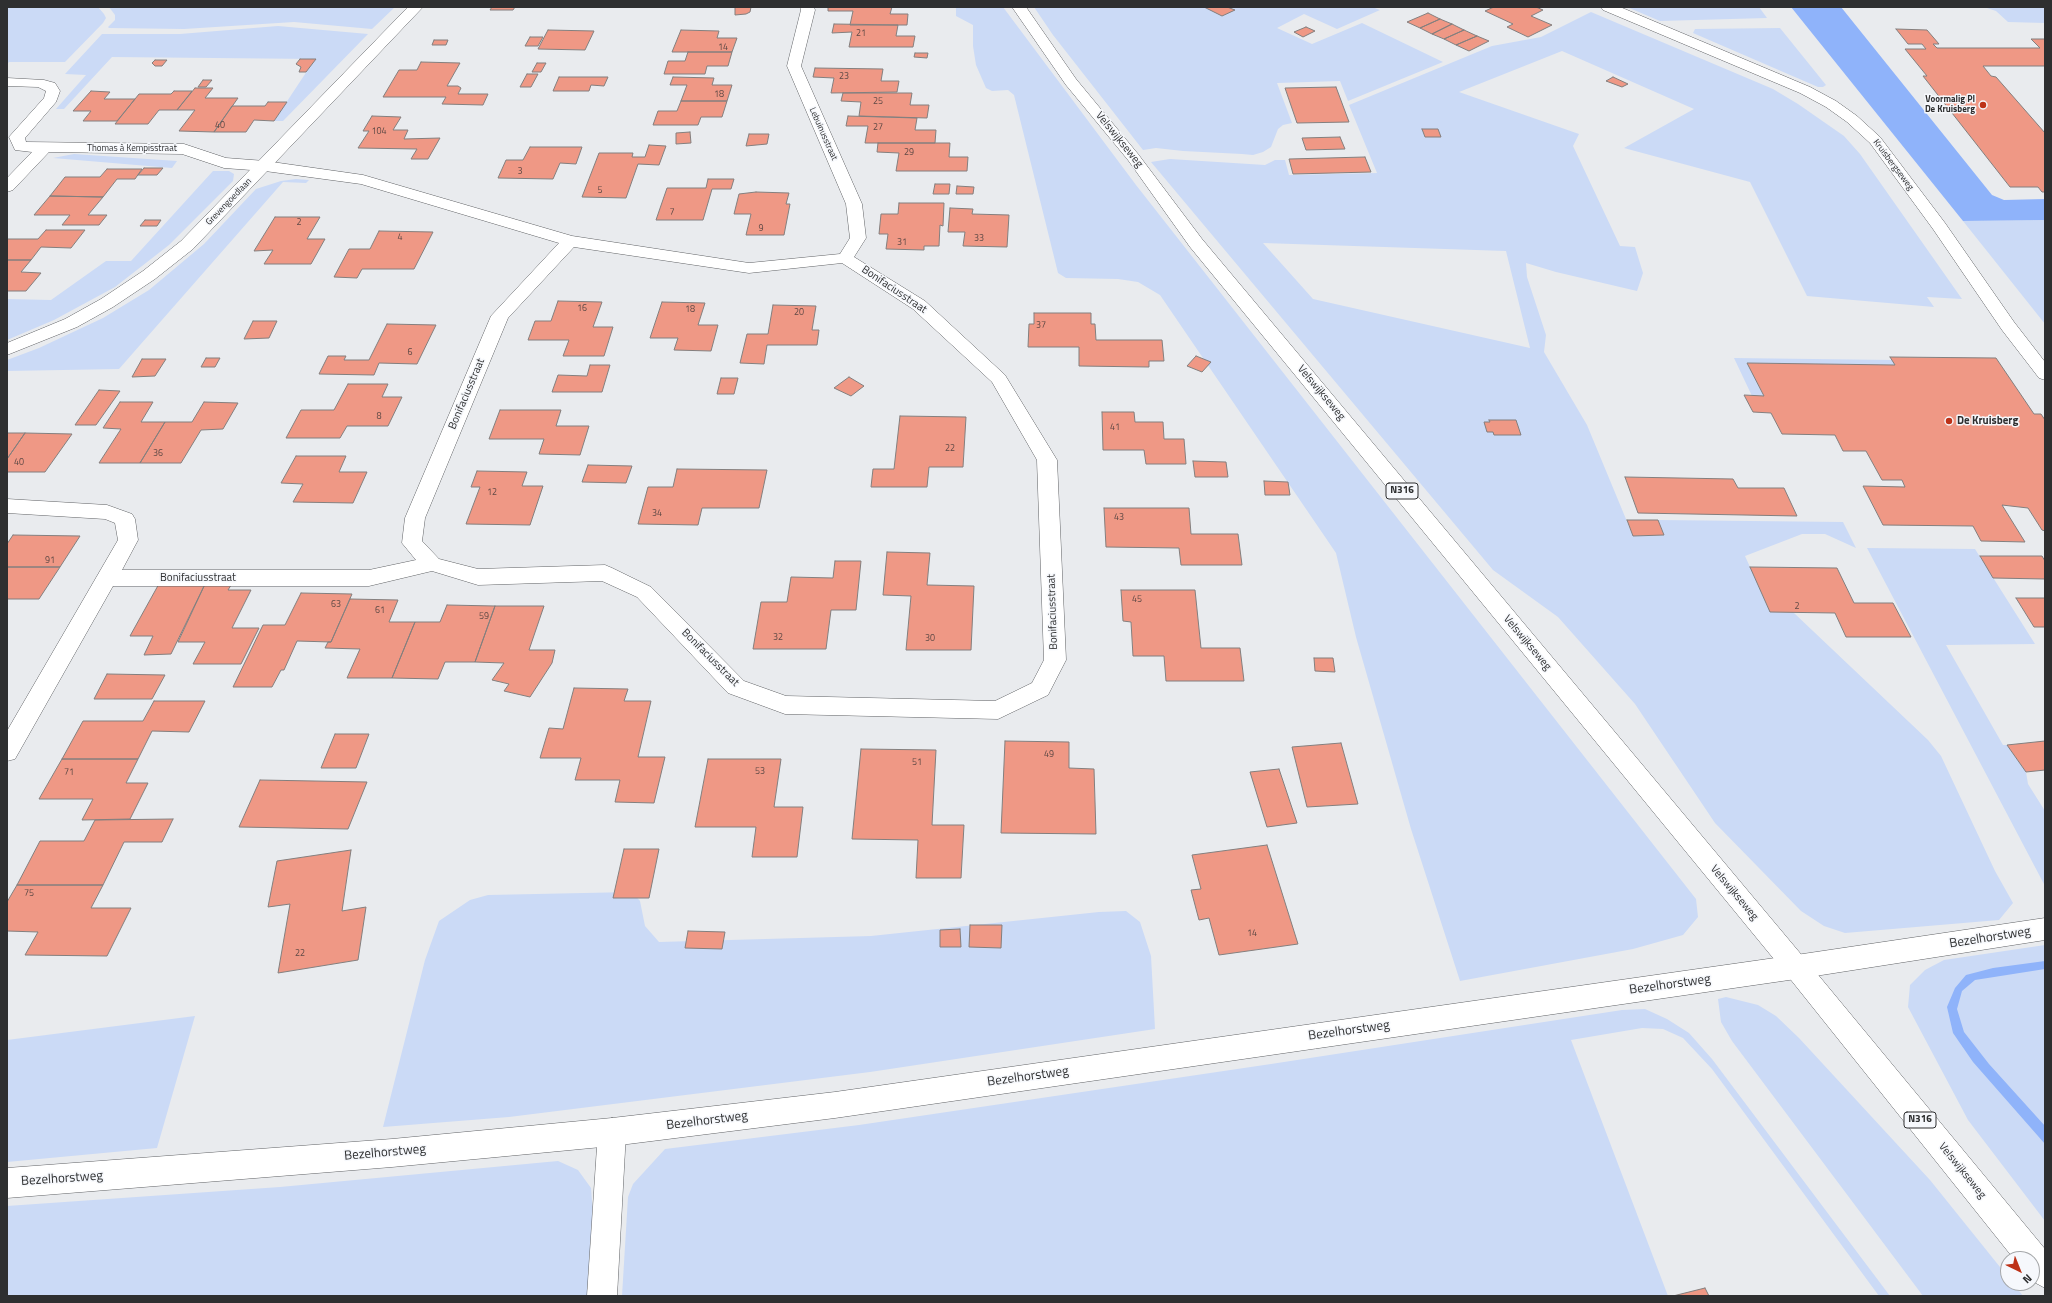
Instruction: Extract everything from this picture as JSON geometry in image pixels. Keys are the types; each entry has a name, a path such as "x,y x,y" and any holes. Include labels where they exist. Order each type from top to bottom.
{"street":[{"name":"Grevengoedlaan","path":"7,349 70,323 149,275 187,245 265,166 416,7"},
{"name":"Lebuinusstraat","path":"807,7 808,10 794,66 854,204 858,238 845,258"},
{"name":"Velswijkseweg","path":"1019,7 1071,82 1133,157 1196,243 1796,967 2045,1273"},
{"name":"Kruisbergseweg","path":"1608,7 1805,90 1831,104 1852,119 1875,140 1939,226 2008,326 2045,374"},
{"name":"Thomas à Kempisstraat","path":"7,82 28,82 50,86 53,91 51,99 17,137 20,147 184,149 224,164 265,166"},
{"path":"7,187 44,148"},
{"path":"265,166 363,180 570,240 749,268 845,258"},
{"name":"Bonifaciusstraat","path":"432,564 412,543 415,518 500,316 570,240"},
{"name":"Bonifaciusstraat","path":"108,578 369,578 432,564 478,577 605,573 644,592 736,687 785,705 998,710 1040,689 1055,660 1047,460 999,379 919,305 845,258"},
{"path":"7,506 107,512 125,519 128,540 108,578 7,752"},
{"name":"Bezelhorstweg","path":"7,1183 392,1153 612,1132 835,1105 1796,967 2045,929"},
{"path":"602,1296 612,1132"}],"shaded area":[{"path":"7,7 98,7 106,18 103,23 65,62 9,62 7,64"},
{"path":"109,7 395,7 372,29 294,22 184,29 109,28 108,27 115,20 115,15"},
{"path":"956,7 1003,7 1136,185 1696,899 1698,917 1683,935 1633,949 1460,981 1411,829 1356,637 1336,553 1160,295 1138,282 1118,279 1066,278 1058,273 1014,95 1008,90 992,91 986,88 976,65 973,46 973,25 956,16"},
{"path":"1034,7 1372,7 1380,10 1337,29 1304,14 1277,28 1312,44 1362,23 1443,62 1348,101 1340,81 1277,83 1292,123 1283,125 1278,129 1271,147 1263,152 1253,155 1156,148 1143,150 1053,35"},
{"path":"1627,7 1759,7 1767,18 1660,21"},
{"path":"1841,7 2045,7 2045,23 2008,22 1996,11 1987,8"},
{"path":"1591,12 1773,89 1798,104 1844,136 1860,154 1962,299 1927,297 1934,307 1807,296 1750,182 1624,148 1694,109 1562,51 1459,92 1579,134 1573,146 1620,246 1635,247 1643,273 1637,291 1556,272 1526,263 1527,277 1546,335 1544,352 1587,425 1633,536 1664,535 1658,520 1843,522 1856,548 1825,534 1802,534 1745,556 1750,567 1794,613 1928,740 1941,756 1995,871 2013,903 1999,920 1845,933 1824,926 1801,911 1715,823 1635,704 1558,617 1493,570 1151,162 1170,159 1265,165 1275,160 1285,160 1289,175 1377,173 1349,105 1492,46 1541,37","holes":["1263,243 1506,251 1530,348 1313,299"]},
{"path":"278,26 368,34 283,121 274,121 315,59 112,57 64,109 56,109 86,75 65,74 102,34 180,34"},
{"path":"1780,28 1826,85 1823,87 1818,87 1693,33 1695,29"},
{"path":"74,154 177,161 172,168 53,158"},
{"path":"213,171 229,171 234,174 233,181 169,245 115,287 54,320 7,340 7,299 51,300 106,261 131,261"},
{"path":"296,179 309,180 306,183 283,182 119,369 7,371 7,360 39,348 103,318 149,290 204,244 256,189 281,181"},
{"path":"2045,220 2045,324 1963,221"},
{"path":"1734,358 1892,360 1895,365 1748,363 1764,396 1752,396"},
{"path":"1867,548 1975,549 2035,644 1946,645 2003,745 2007,745 2026,772 2028,784 2045,811 2045,886"},
{"path":"632,892 640,901 645,926 659,942 871,936 1099,912 1126,911 1140,922 1151,956 1155,1029 870,1072 509,1117 383,1127 425,960 439,921 470,900 488,895"},
{"path":"2045,945 2045,1221 1968,1120 1908,1007 1910,985 1925,970 1944,960"},
{"path":"1726,997 1758,1005 1776,1016 1799,1038 1930,1180 2000,1267 2000,1291 2019,1291 2023,1296 1923,1296 1732,1041 1721,1022 1718,999"},
{"path":"1645,1009 1667,1019 1689,1033 1712,1059 1890,1296 1879,1296 1712,1069 1683,1038 1663,1029 1642,1028 1571,1040 1668,1296 622,1296 628,1197 633,1184 665,1149 859,1125 1622,1010"},
{"path":"195,1016 157,1148 7,1162 7,1040"},
{"path":"558,1161 578,1170 591,1188 593,1214 589,1296 7,1296 7,1206 280,1187"}],"water":[{"path":"1791,7 1841,7 1992,195 2004,200 2045,199 2045,220 1963,221"},
{"path":"2045,961 2045,969 1975,980 1962,991 1957,1009 1964,1032 1989,1064 2045,1126 2045,1144 1973,1062 1953,1033 1947,1007 1955,988 1966,975 1993,968"}],"building":[{"path":"492,7 515,7 513,10 490,10"},
{"path":"735,7 751,7 750,12 746,14 735,15"},
{"path":"828,7 892,7 890,14 908,14 907,25 850,25 853,11 828,11"},
{"path":"1204,7 1227,7 1235,10 1222,16"},
{"path":"1494,7 1536,7 1543,10 1531,16 1552,25 1528,37 1507,27 1513,24 1485,11"},
{"path":"1428,13 1440,19 1420,28 1407,22"},
{"path":"1440,19 1452,24 1432,34 1420,28"},
{"path":"834,24 898,25 896,36 915,36 913,47 849,47 852,32 832,33"},
{"path":"1452,24 1464,30 1444,39 1432,34"},
{"path":"1306,27 1315,31 1303,37 1294,32"},
{"name":"Voormalig PI De Kruisberg","path":"1896,29 1927,30 1939,44 1933,44 1937,48 2040,48 2031,39 2045,39 2045,66 1983,66 1991,76 1996,77 2045,133 2045,192 2042,192 2038,187 2010,187 1923,76 1927,76 1905,49 1926,49 1922,44 1908,44"},
{"path":"548,30 594,31 585,50 538,49"},
{"path":"681,30 719,31 717,38 737,38 732,52 672,52"},
{"path":"1464,30 1477,36 1456,45 1444,39"},
{"path":"1477,36 1489,41 1469,51 1456,45"},
{"path":"530,37 543,37 538,46 525,46"},
{"path":"434,40 448,40 446,45 432,45"},
{"path":"688,52 732,52 728,66 707,66 705,74 664,74 668,61 685,61"},
{"path":"915,53 928,53 927,58 914,57"},
{"path":"300,59 316,59 306,72 299,72 301,67 296,64"},
{"path":"155,60 167,60 162,66 155,66 152,63"},
{"path":"421,62 460,63 447,86 458,86 461,88 458,94 488,94 483,105 442,104 446,97 383,97 399,70 417,70"},
{"path":"537,63 546,63 541,72 532,72"},
{"path":"815,68 883,69 881,81 899,81 897,92 831,93 834,78 813,77"},
{"path":"527,74 538,74 531,87 520,87"},
{"path":"559,77 608,77 604,86 591,85 589,91 553,91"},
{"path":"673,77 714,78 712,85 732,85 727,101 681,101 687,85 670,85"},
{"path":"1613,77 1628,84 1622,87 1606,81"},
{"path":"203,80 212,80 206,87 198,87"},
{"path":"1336,87 1349,122 1297,123 1285,88"},
{"path":"195,88 213,88 205,98 238,98 214,132 179,131 195,110 177,110"},
{"path":"91,91 110,92 104,99 135,99 117,121 83,121 91,111 73,111"},
{"path":"174,91 192,91 177,110 159,110 148,124 115,124 139,94 171,94"},
{"path":"843,93 912,93 910,105 929,105 927,118 859,116 861,102 841,101"},
{"path":"681,101 727,101 722,117 701,117 698,125 653,125 658,111 677,111"},
{"path":"268,102 287,102 274,121 254,120 246,132 214,132 232,106 265,106"},
{"path":"372,116 401,117 393,130 408,130 404,139 440,138 428,159 411,159 417,149 358,148 369,131 363,131"},
{"path":"848,116 917,118 915,130 936,130 935,143 865,143 868,126 846,126"},
{"path":"1422,129 1438,129 1441,137 1425,137"},
{"path":"690,132 691,143 676,144 676,133"},
{"path":"749,134 769,134 767,144 746,146"},
{"path":"1340,137 1345,149 1306,150 1302,138"},
{"path":"878,143 950,143 949,157 968,157 967,171 896,171 899,153 877,152"},
{"path":"649,145 666,146 659,165 638,164 626,198 582,197 599,153 633,153 632,157 645,157"},
{"path":"530,147 582,147 576,164 560,163 553,179 498,178 506,160 523,160"},
{"path":"1365,157 1371,172 1293,174 1289,159"},
{"path":"144,168 163,168 157,175 138,175"},
{"path":"107,169 142,169 135,179 117,179 103,197 50,196 65,177 100,177"},
{"path":"708,179 734,179 731,189 712,189 703,220 656,220 667,188 706,188"},
{"path":"935,184 950,184 949,194 933,194"},
{"path":"957,186 974,187 973,194 956,194"},
{"path":"756,192 789,193 786,204 790,204 784,235 746,235 751,214 734,214 739,194"},
{"path":"50,196 103,197 88,215 107,215 99,225 62,225 70,215 34,215"},
{"path":"899,203 944,203 943,226 940,225 939,246 924,246 924,250 886,249 888,234 879,234 881,214 898,214"},
{"path":"950,208 973,209 972,214 1009,215 1007,247 963,246 965,232 948,232"},
{"path":"275,217 320,217 307,239 325,239 311,264 264,264 273,250 254,251"},
{"path":"145,220 161,220 157,226 140,226"},
{"path":"46,230 85,230 71,248 41,247 31,260 7,260 7,239 38,239"},
{"path":"379,231 433,232 414,269 362,269 357,278 334,277 349,249 370,249"},
{"path":"7,260 31,260 21,272 41,273 26,291 7,291"},
{"path":"558,301 602,302 593,327 613,327 604,356 563,356 569,340 528,340 535,321 551,321"},
{"path":"662,302 705,303 698,325 718,325 711,351 674,350 678,338 650,338"},
{"path":"773,305 816,306 812,330 819,330 817,345 767,345 764,364 740,363 747,334 768,334"},
{"path":"1034,313 1091,313 1091,324 1095,324 1096,340 1162,340 1164,361 1149,361 1149,367 1079,366 1079,347 1028,347 1029,324 1034,324"},
{"path":"253,321 277,321 269,338 244,339"},
{"path":"387,324 436,325 417,364 379,363 374,375 319,374 328,356 346,356 344,360 369,360"},
{"path":"1196,356 1211,362 1202,372 1187,366"},
{"path":"1890,357 1996,358 2034,414 2041,414 2045,420 2045,531 2042,530 2028,508 2002,505 2025,542 1981,541 1973,526 1883,525 1863,486 1905,487 1902,480 1882,480 1866,451 1843,451 1835,435 1782,434 1771,413 1753,412 1744,395 1764,396 1747,363 1895,365"},
{"path":"206,358 220,358 215,367 201,367"},
{"path":"142,359 166,359 155,376 132,377"},
{"path":"590,365 610,365 602,392 552,392 558,375 587,376"},
{"path":"849,377 864,386 851,396 834,388"},
{"path":"721,378 738,378 734,394 717,394"},
{"path":"348,384 388,384 382,397 402,397 388,426 347,426 340,438 286,438 301,410 334,410"},
{"path":"99,390 120,391 96,425 75,425"},
{"path":"120,402 153,402 141,422 165,422 140,463 99,463 121,429 103,428"},
{"path":"204,402 238,403 223,429 201,430 181,463 140,463 165,422 192,422"},
{"path":"500,410 561,410 556,426 589,426 580,455 539,454 544,439 489,439"},
{"path":"1102,412 1134,412 1135,422 1163,422 1164,439 1184,439 1186,464 1146,464 1144,450 1103,450"},
{"path":"900,416 966,417 963,467 929,467 927,487 871,487 873,469 894,469"},
{"path":"1489,420 1516,420 1521,435 1494,435 1493,432 1487,432 1484,422 1490,422"},
{"path":"7,433 25,433 7,459"},
{"path":"25,433 72,434 45,472 7,472 7,459"},
{"path":"296,456 346,456 339,472 367,472 353,503 293,502 303,484 281,483"},
{"path":"1193,461 1226,462 1228,477 1195,477"},
{"path":"588,465 632,466 626,483 582,482"},
{"path":"677,469 767,470 759,508 702,508 698,525 638,524 648,487 673,487"},
{"path":"477,471 527,472 522,486 543,486 530,525 466,524 480,487 471,487"},
{"path":"1625,477 1733,479 1738,488 1784,488 1797,516 1638,513"},
{"path":"1264,481 1288,482 1290,495 1265,495"},
{"path":"1104,508 1189,508 1191,534 1238,534 1242,565 1181,565 1179,548 1106,547"},
{"path":"1627,520 1658,520 1664,535 1633,536"},
{"path":"13,535 80,536 60,567 7,567 7,544"},
{"path":"887,552 930,553 927,585 974,586 971,650 906,650 911,596 883,595"},
{"path":"1980,556 2042,556 2045,561 2045,579 1993,578"},
{"path":"835,561 861,561 856,610 831,610 826,649 753,649 761,602 787,602 791,577 833,578"},
{"path":"7,567 60,567 39,599 7,599"},
{"path":"1750,567 1837,568 1854,603 1893,603 1911,637 1846,637 1835,613 1770,612"},
{"path":"160,582 206,582 171,654 144,655 153,636 130,636"},
{"path":"206,582 233,582 228,590 251,590 232,628 259,628 241,664 193,664 205,642 178,642"},
{"path":"1121,590 1195,590 1201,648 1240,648 1244,681 1166,681 1164,656 1133,656 1131,622 1123,621"},
{"path":"301,593 352,594 331,642 297,641 284,670 281,670 272,687 233,687 263,625 285,625"},
{"path":"2016,598 2045,598 2045,627 2034,627"},
{"path":"350,599 398,600 389,622 415,622 392,678 347,678 360,649 325,648 328,642 331,642"},
{"path":"447,605 495,606 475,662 445,662 438,679 392,678 415,622 440,622"},
{"path":"495,606 544,606 529,650 555,650 552,663 530,697 504,691 509,684 492,680 504,663 475,662"},
{"path":"1314,658 1333,658 1335,672 1315,671"},
{"path":"107,674 165,675 152,699 94,699"},
{"path":"574,688 628,689 624,701 651,701 638,757 665,757 654,803 615,802 620,780 575,780 581,758 540,758 549,728 563,729"},
{"path":"154,701 205,701 189,732 152,731 138,759 62,759 83,721 143,721"},
{"path":"335,734 369,734 356,768 321,768"},
{"path":"1005,741 1069,742 1069,768 1094,769 1096,834 1001,833"},
{"path":"2045,741 2045,770 2026,772 2007,745"},
{"path":"1341,743 1358,804 1307,807 1292,747"},
{"path":"861,749 936,750 932,825 964,825 961,878 916,878 918,840 852,839"},
{"path":"62,759 138,759 126,783 148,783 130,819 82,820 93,799 39,799"},
{"path":"708,759 781,759 774,807 803,807 797,857 752,857 756,827 695,827"},
{"path":"1279,769 1297,823 1267,827 1250,772"},
{"path":"260,780 367,782 348,829 239,827"},
{"path":"173,819 162,842 124,842 103,885 17,885 40,841 84,841 95,820"},
{"path":"1267,845 1298,944 1219,955 1209,918 1199,920 1191,890 1201,889 1192,855"},
{"path":"624,849 659,849 649,898 613,898"},
{"path":"351,850 342,911 366,907 358,960 278,973 290,904 268,907 277,861"},
{"path":"17,885 103,885 91,908 131,908 107,956 25,955 38,932 7,931 7,902"},
{"path":"970,925 1002,925 1001,948 969,947"},
{"path":"960,929 961,947 940,947 940,930"},
{"path":"688,931 725,932 722,949 685,948"},
{"path":"1705,1288 1709,1296 1673,1296"}],"place":[{"name":"Voormalig PI De Kruisberg","path":"1983,105"},
{"name":"De Kruisberg","path":"1949,421"}]}
